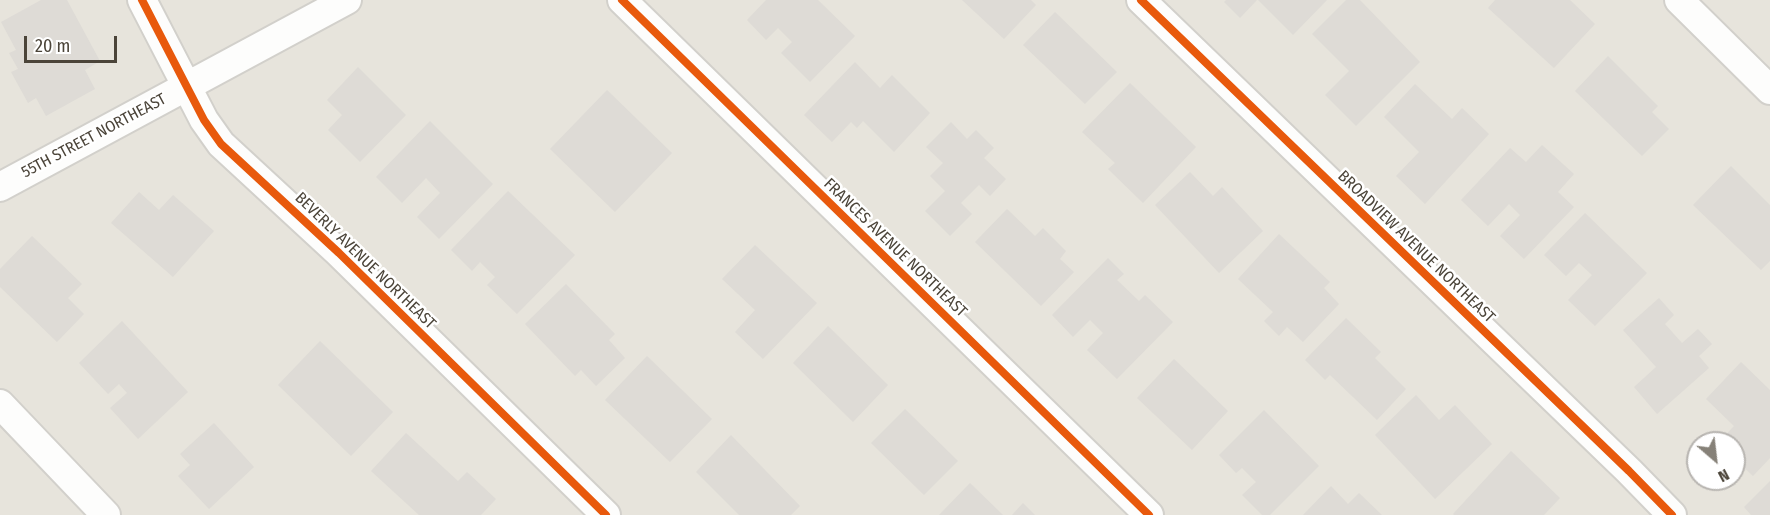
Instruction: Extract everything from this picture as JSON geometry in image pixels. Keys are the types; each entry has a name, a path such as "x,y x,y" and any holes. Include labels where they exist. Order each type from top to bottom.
{"street":[{"name":"BEVERLY AVENUE NORTHEAST","path":"142,0 204,120 221,144 339,253 606,515"},
{"name":"55TH STREET NORTHEAST","path":"0,187 347,0"},
{"name":"FRANCES AVENUE NORTHEAST","path":"622,0 1149,515"},
{"name":"BROADVIEW AVENUE NORTHEAST","path":"1141,0 1672,515"},
{"path":"1679,0 1770,90"},
{"path":"0,404 106,515"}],"shaded area":[{"path":"0,0 1770,0 1770,515 0,515"}],"building":[{"path":"41,0 67,0 100,61 85,70 95,89 46,116 36,98 28,103 11,72 18,69 9,53 16,50 1,22"},
{"path":"766,0 818,0 855,36 810,82 781,53 792,42 778,28 766,40 747,20"},
{"path":"962,0 1031,0 1036,5 1004,39"},
{"path":"1226,0 1257,0 1240,18 1224,2"},
{"path":"1258,0 1327,0 1293,35"},
{"path":"1346,0 1360,0 1420,62 1356,126 1325,95 1349,71 1312,34"},
{"path":"1495,0 1570,0 1595,24 1554,68 1488,8"},
{"path":"1055,12 1117,72 1085,104 1023,45"},
{"path":"1608,56 1658,106 1652,112 1669,129 1642,156 1575,91"},
{"path":"855,62 880,88 892,75 930,113 894,152 863,121 857,128 851,122 832,142 804,115"},
{"path":"358,67 406,115 360,162 328,130 342,115 327,100"},
{"path":"1130,83 1196,147 1143,203 1108,169 1115,163 1082,132"},
{"path":"1415,84 1452,119 1462,108 1489,134 1425,204 1396,176 1419,152 1384,117"},
{"path":"607,90 672,153 615,212 550,149"},
{"path":"430,121 493,184 439,239 417,217 440,193 426,178 402,203 376,177"},
{"path":"951,122 967,139 976,130 994,148 984,158 1006,179 990,196 979,185 961,203 972,214 950,236 925,211 945,191 930,176 943,163 926,147"},
{"path":"1542,145 1574,174 1558,192 1574,207 1524,259 1500,236 1520,215 1509,204 1488,226 1461,200 1510,148 1526,162"},
{"path":"1731,166 1770,205 1770,261 1761,270 1693,205"},
{"path":"1190,172 1213,196 1222,187 1263,231 1219,273 1155,205"},
{"path":"508,191 575,255 517,314 487,285 495,277 480,262 472,271 451,250"},
{"path":"139,192 159,210 173,195 214,231 173,277 111,223"},
{"path":"1007,209 1035,236 1043,228 1066,251 1060,259 1074,272 1041,306 975,242"},
{"path":"1585,213 1647,273 1595,326 1568,300 1592,275 1579,263 1566,276 1544,255"},
{"path":"1279,234 1330,282 1324,288 1339,304 1303,342 1287,327 1279,336 1264,321 1273,312 1238,279"},
{"path":"32,236 82,284 68,298 84,314 57,342 0,287 0,269"},
{"path":"755,245 817,303 763,359 735,332 755,310 722,279"},
{"path":"1108,258 1124,274 1117,280 1139,301 1145,295 1173,322 1117,379 1087,350 1103,333 1090,320 1073,337 1052,315"},
{"path":"566,284 615,334 609,340 625,358 596,386 581,370 575,376 525,324"},
{"path":"1659,298 1674,315 1665,324 1682,343 1698,329 1712,344 1699,356 1709,368 1657,414 1634,387 1656,367 1623,330"},
{"path":"1346,318 1381,352 1375,358 1406,389 1377,420 1330,375 1325,380 1305,360"},
{"path":"122,321 188,392 138,439 110,408 127,393 119,384 108,394 79,363"},
{"path":"828,326 888,385 853,422 793,363"},
{"path":"320,341 393,412 351,456 278,385"},
{"path":"647,356 712,419 670,462 605,400"},
{"path":"1174,359 1228,411 1192,450 1137,398"},
{"path":"1741,362 1770,390 1770,458 1753,476 1746,469 1746,431 1729,431 1734,426 1706,399"},
{"path":"1416,395 1439,420 1455,405 1492,444 1435,499 1375,435"},
{"path":"905,409 958,461 924,495 871,443"},
{"path":"1264,410 1319,466 1270,515 1262,515 1242,495 1256,482 1242,468 1236,473 1219,455"},
{"path":"214,423 254,467 209,509 178,476 190,465 180,454"},
{"path":"406,433 458,481 467,472 496,499 481,515 419,515 371,471"},
{"path":"731,435 800,506 791,515 739,515 696,472"},
{"path":"1511,451 1560,498 1544,515 1454,515 1453,514"},
{"path":"1770,481 1770,515 1751,515 1744,507"},
{"path":"970,483 1003,515 939,515"},
{"path":"1331,486 1348,504 1359,493 1382,515 1303,515"},
{"path":"1023,503 1035,515 1012,515"}],"cycle path":[{"path":"142,0 204,120 221,144 339,253 606,515"},
{"path":"622,0 1149,515"},
{"path":"1141,0 1672,515"}]}
